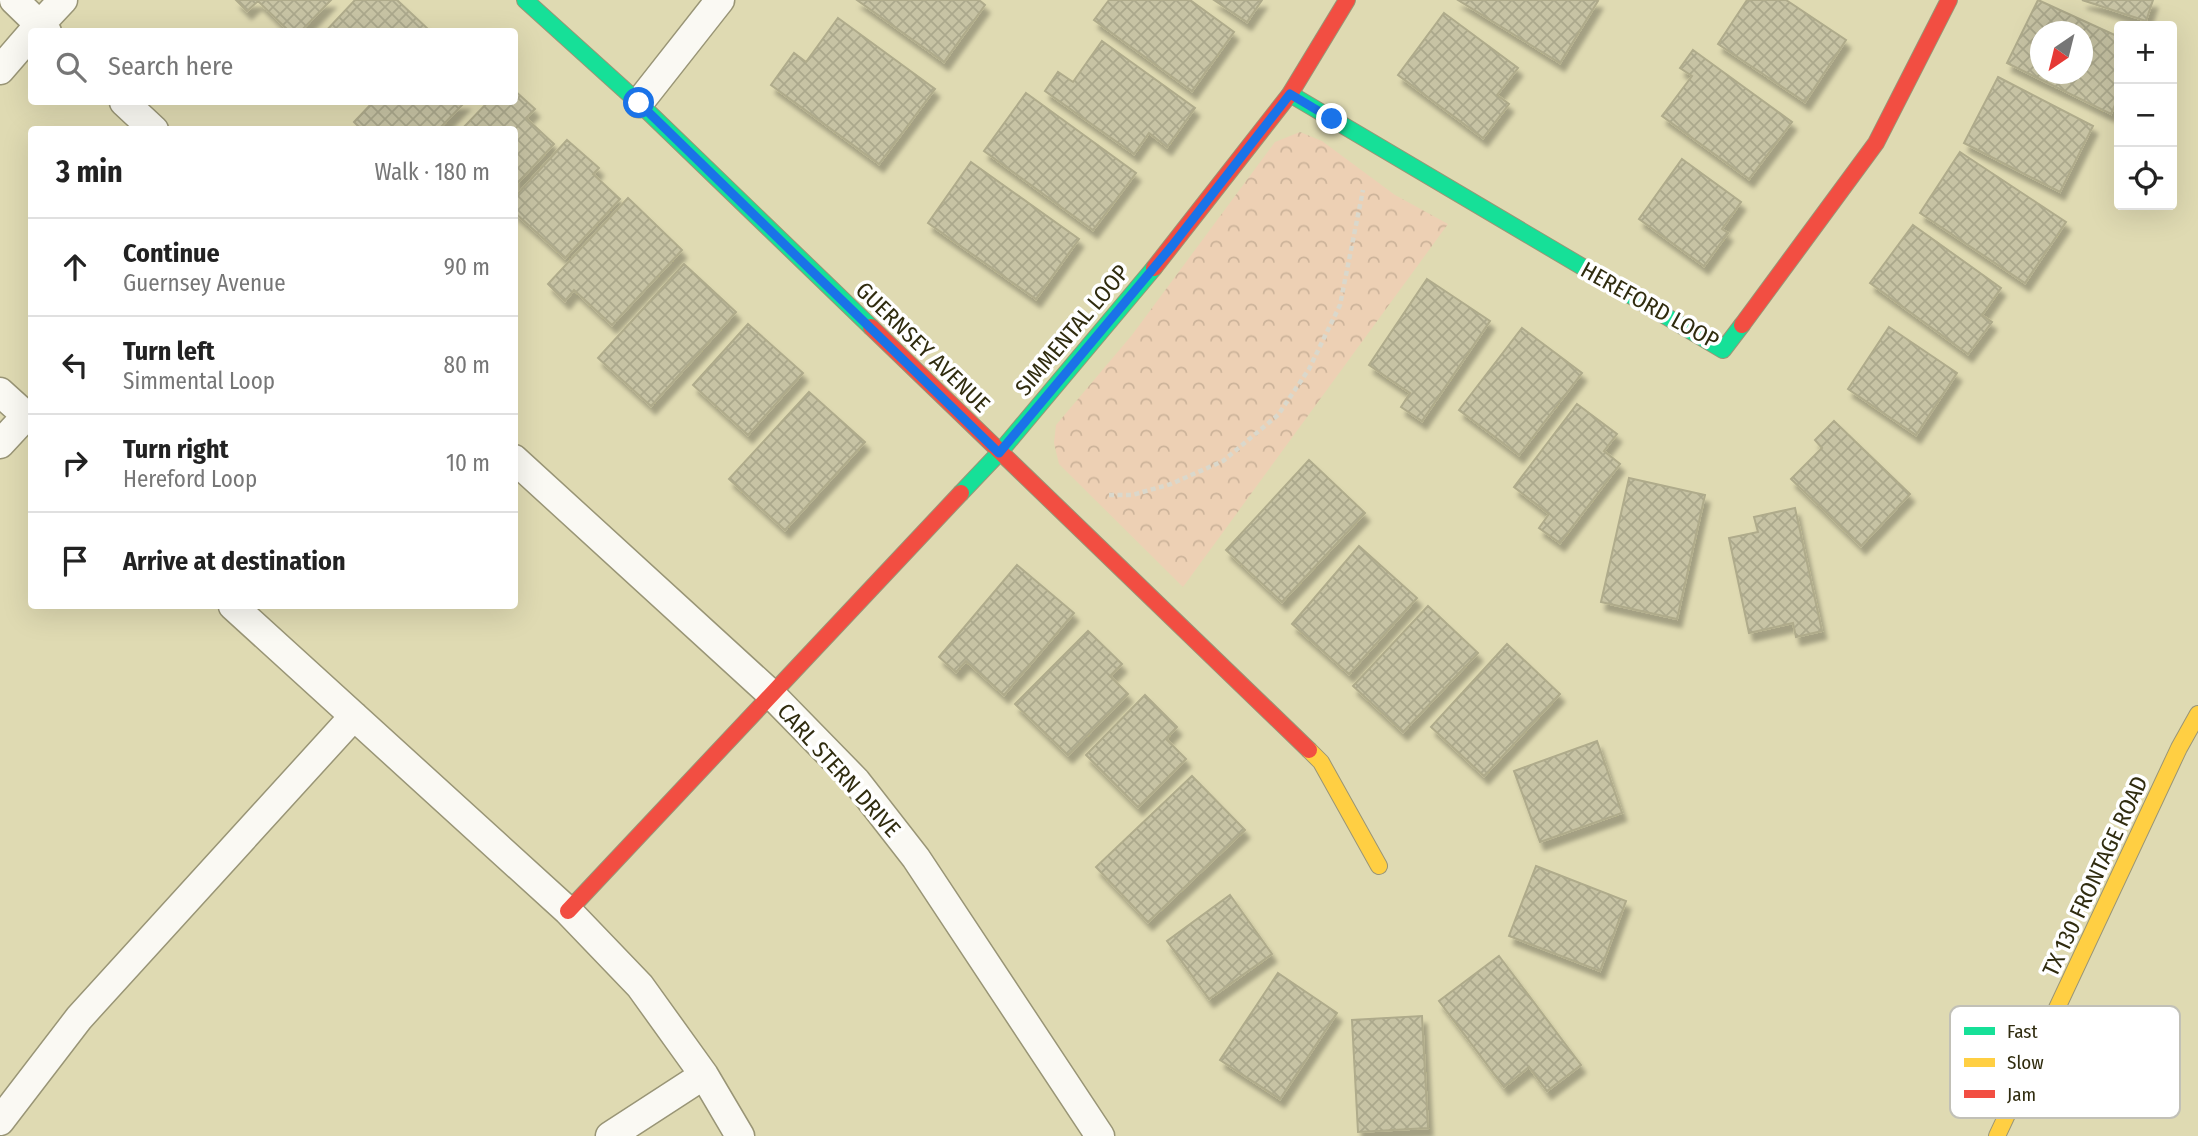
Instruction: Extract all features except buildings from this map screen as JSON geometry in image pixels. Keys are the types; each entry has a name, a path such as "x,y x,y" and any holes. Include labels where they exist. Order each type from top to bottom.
{"main road":[{"name":"GUERNSEY AVENUE","path":"526,0 639,103 1321,762 1379,866"},
{"name":"SIMMENTAL LOOP","path":"568,911 999,453 1172,246 1290,94 1347,0"},
{"name":"HEREFORD LOOP","path":"1290,94 1723,350 1876,143 1949,0"},
{"name":"TX 130 FRONTAGE ROAD","path":"2058,1006 2179,748 2198,714"},
{"name":"TX 130 FRONTAGE ROAD","path":"1997,1136 2005,1118"}],"street":[{"path":"14,0 36,28"},
{"path":"40,28 63,0"},
{"path":"639,103 720,0"},
{"path":"0,70 28,41"},
{"path":"127,105 150,126"},
{"path":"0,392 28,418"},
{"path":"0,444 28,420"},
{"name":"CARL STERN DRIVE","path":"518,463 771,694 856,781 916,858 1100,1136"},
{"path":"236,609 568,911 640,986 704,1075 740,1136"},
{"path":"0,1121 79,1018 354,716"},
{"path":"610,1136 704,1075"}],"path":[{"path":"1109,495 1132,495 1171,484 1223,461 1278,415 1309,369 1340,305 1363,190"}],"green space":[{"path":"1300,132 1322,141 1395,195 1448,224 1183,587 1059,464 1054,443 1056,425 1132,335 1275,142"}],"traffic: fast":[{"path":"525,0 639,103 871,327"},
{"path":"1290,94 1723,350 1742,325"},
{"path":"961,493 999,453 1154,268"}],"traffic: slow":[{"path":"2179,748 2198,714"},
{"path":"2058,1006 2179,748"},
{"path":"1309,750 1321,762 1379,866"},
{"path":"1997,1136 2005,1118"}],"traffic: jam":[{"path":"1154,268 1290,94 1347,0"},
{"path":"1742,325 1876,143 1949,0"},
{"path":"871,327 1309,750"},
{"path":"568,911 961,493"}],"route":[{"path":"639,103 999,453 1172,246 1290,94 1332,119"}]}
